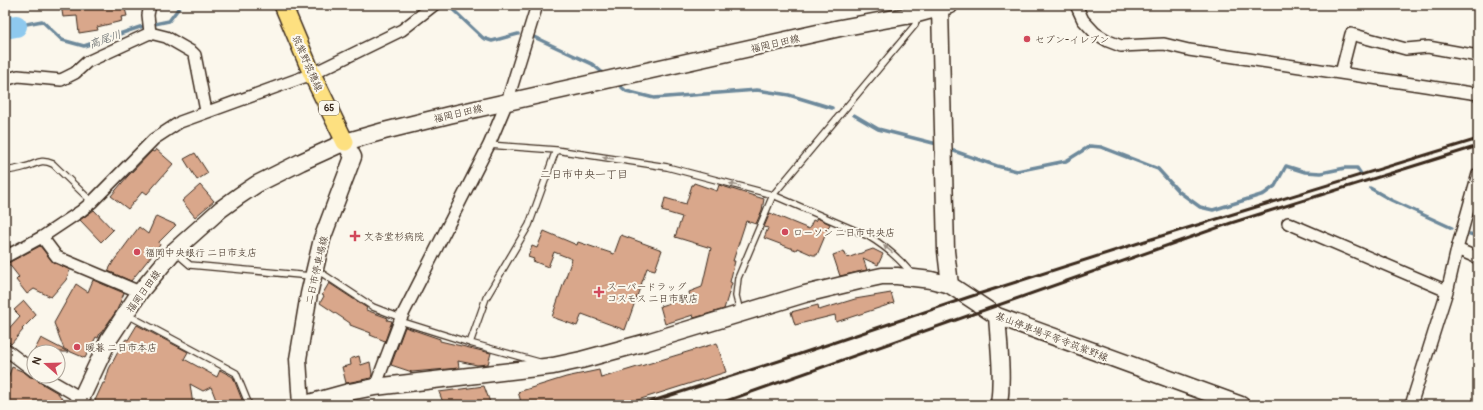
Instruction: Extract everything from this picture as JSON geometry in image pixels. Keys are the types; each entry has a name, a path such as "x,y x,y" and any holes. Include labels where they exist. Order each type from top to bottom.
{"main road":[{"name":"筑紫野筑穂線","path":"283,5 312,74 345,142"},
{"name":"福岡日田線","path":"80,402 109,339 140,292 174,252 221,209 257,184 301,162 345,142 384,130 840,28 917,14 943,6"},
{"path":"943,6 946,251 950,285"},
{"name":"二日市停車場線","path":"302,405 298,359 309,294 322,239 353,157 345,142"},
{"name":"基山停車場平等寺筑紫野線","path":"302,405 349,392 375,387 553,366 581,360 805,294 882,276 915,277 950,285 984,309 997,316 1241,405"},
{"path":"997,316 1000,355 999,405"}],"street":[{"path":"150,5 148,17 150,31"},
{"path":"5,257 42,237 81,211 92,202 154,139 180,122 206,111 312,74 402,30 434,5"},
{"path":"375,387 400,319 489,145 507,102 537,5"},
{"path":"1076,5 1083,20 1095,33 1108,41 1121,46 1164,44 1189,50 1478,94"},
{"path":"5,80 18,76 61,80 75,73 87,62 150,31 166,37 195,55 206,111"},
{"path":"1341,72 1351,34 1406,49 1428,47 1478,56"},
{"path":"1411,405 1447,291 1457,248 1476,192 1478,174"},
{"path":"1288,223 1447,291"},
{"path":"42,237 57,257 140,292"},
{"path":"1457,248 1478,258"},
{"path":"5,349 26,365"},
{"path":"54,384 80,402"}],"lane":[{"path":"740,314 736,296 738,278 773,195 915,25 917,14"},
{"path":"489,145 556,150 667,167 773,195 879,242 900,259 915,277"},
{"path":"470,343 486,298 529,225 556,150"},
{"path":"5,171 27,167 37,162 48,162 53,164 92,202"},
{"path":"174,252 190,265 314,272 373,307 400,319 470,343 553,366"},
{"path":"126,314 236,373 249,405"}],"building":[{"path":"61,5 124,5 127,16 121,17 122,21 97,27 98,30 79,33 77,16 63,17"},
{"path":"156,149 173,164 147,194 143,191 128,209 111,196 127,177 152,151 154,152"},
{"path":"195,153 208,173 197,180 184,159"},
{"path":"694,183 717,191 719,185 764,199 762,210 756,224 746,221 733,261 735,261 730,282 732,283 724,309 694,318 693,315 665,324 660,306 690,297 689,292 702,287 711,248 675,237 682,217 662,211 665,198 686,204"},
{"path":"200,185 214,201 195,217 182,201"},
{"path":"94,210 113,230 101,242 80,220"},
{"path":"770,213 809,229 813,220 815,221 817,218 830,224 817,255 813,255 797,248 796,250 764,238 768,228 764,227"},
{"name":"福岡中央銀行 二日市支店","path":"156,216 176,225 159,242 160,245 131,281 108,271 139,227 148,234"},
{"name":"スーパードラッグ コスモス 二日市駅店","path":"544,231 577,245 578,242 614,254 621,235 662,250 655,270 647,268 625,330 582,314 577,326 552,317 572,259 554,252 548,267 533,261 534,259 528,257 532,246 537,248"},
{"path":"5,235 10,246 5,249"},
{"path":"40,246 52,261 70,270 66,280 51,297 34,289 27,294 16,280 19,277 8,263"},
{"path":"873,249 883,254 878,265 863,258 867,270 840,276 833,255 844,251 847,258"},
{"path":"93,280 124,293 117,310 98,338 96,337 85,358 66,350 66,344 62,344 54,323 76,284 88,292"},
{"path":"329,283 367,308 366,310 388,318 387,320 392,321 385,341 370,335 371,333 350,325 350,323 320,303 324,296 322,295"},
{"path":"891,293 894,303 836,322 835,315 795,325 791,312 818,305 819,310 855,299"},
{"path":"24,301 36,315 22,329 23,330 11,344 8,341 5,342 5,333 20,316 14,310"},
{"path":"137,325 188,352 184,359 217,377 220,370 233,377 244,405 218,405 211,387 203,391 190,384 193,405 93,405 103,383 105,383 109,369 119,350 126,339 128,340"},
{"path":"405,327 440,339 440,341 491,353 488,364 477,365 458,361 459,368 412,372 391,365"},
{"path":"41,338 53,344 38,344"},
{"path":"717,343 726,372 622,405 522,405 518,392 566,377 599,370 601,378"},
{"path":"359,356 361,365 370,362 372,374 371,378 346,383 342,367 351,365 350,359"},
{"path":"12,367 26,374 26,384 42,384 58,393 66,405 5,405 5,385"},
{"path":"484,386 491,405 444,405 439,392"}],"waterway":[{"name":"高尾川","path":"16,26 42,21 62,40 84,46 140,27 169,21 181,5"},
{"path":"448,5 483,38 492,41 518,34"},
{"name":"高尾川","path":"5,28 16,26"},
{"path":"534,37 592,64 603,73"},
{"path":"619,85 626,91 654,98 757,90 789,95 832,108"},
{"path":"854,115 878,129 937,144"},
{"path":"954,151 997,166 1017,171 1066,161 1090,146 1101,147 1158,169 1178,191 1200,207 1213,210 1264,194 1275,186 1286,166 1305,172 1321,173 1345,168 1357,168 1361,174"},
{"path":"1370,188 1391,200 1452,228"},
{"path":"1470,234 1478,236"}],"railway":[{"path":"640,405 1145,241 1478,139"},
{"path":"715,405 1231,223 1478,146"}],"place":[{"name":"セブン-イレブン","path":"1027,39"},
{"name":"ローソン 二日市中央店","path":"785,232"},
{"name":"文杏堂杉病院","path":"355,236"},
{"name":"福岡中央銀行 二日市支店","path":"137,252"},
{"name":"スーパードラッグ コスモス 二日市駅店","path":"599,292"},
{"name":"暖暮 二日市本店","path":"77,347"}],"district":[{"name":"二日市中央一丁目","path":"584,174"}]}
